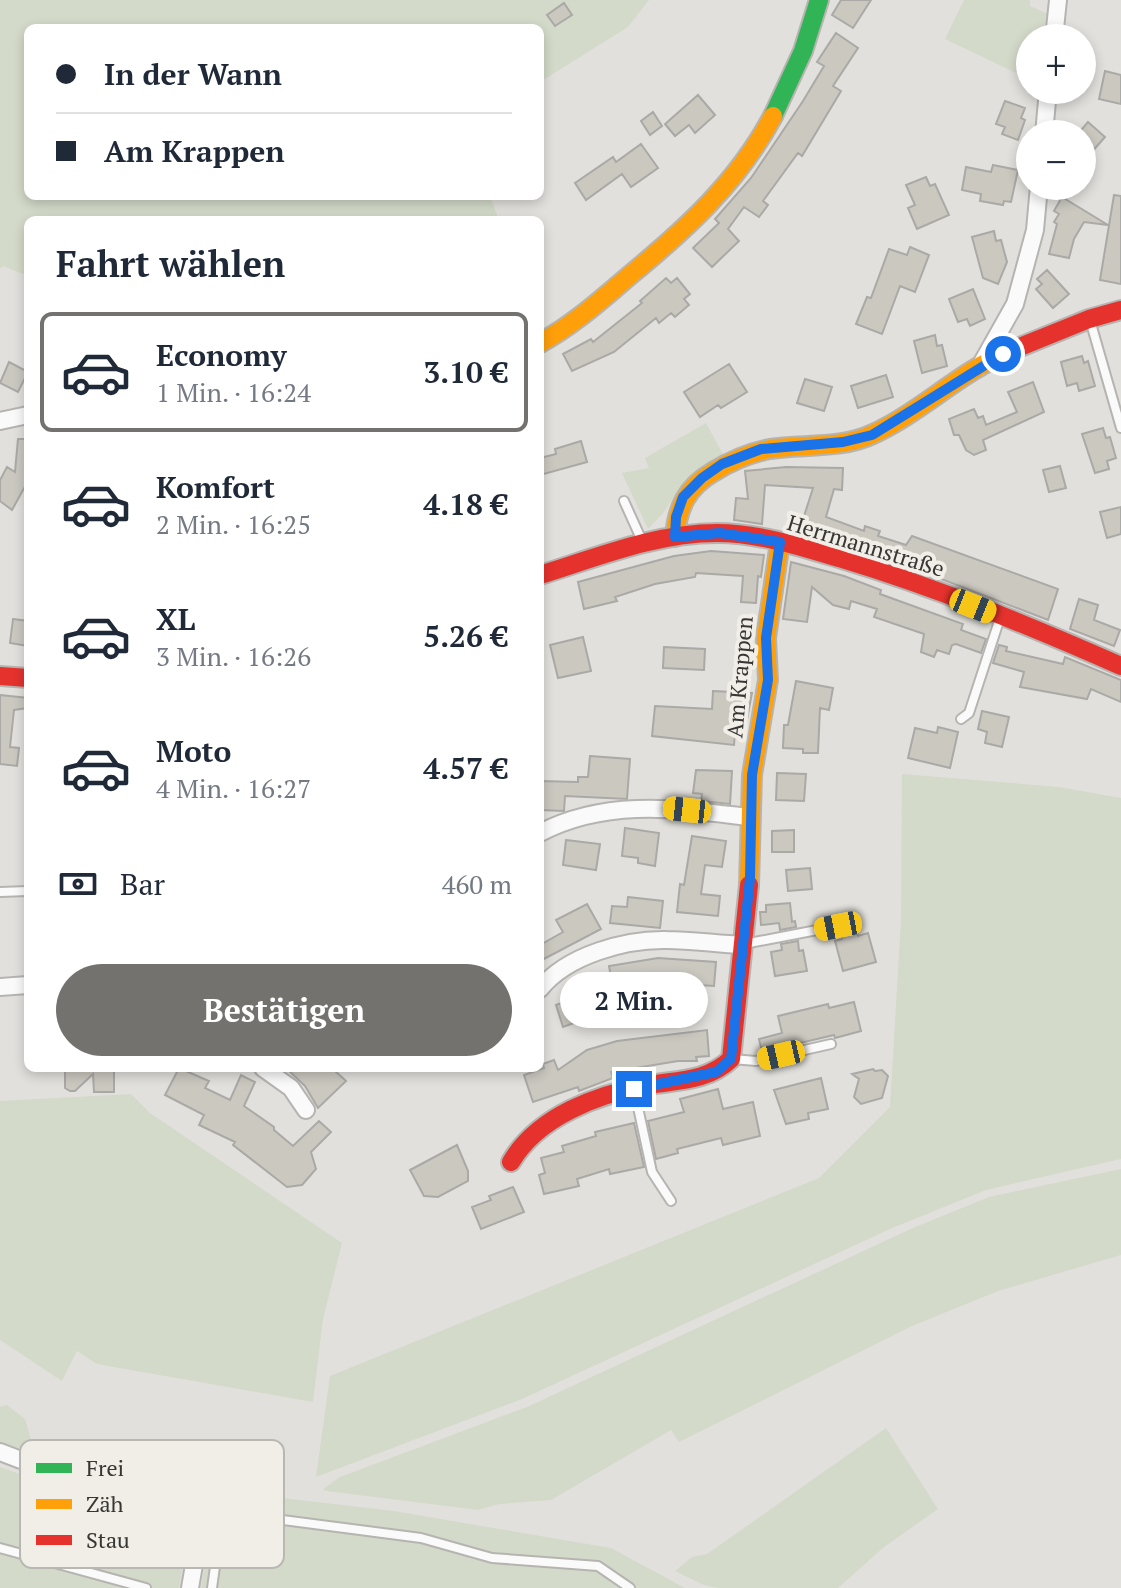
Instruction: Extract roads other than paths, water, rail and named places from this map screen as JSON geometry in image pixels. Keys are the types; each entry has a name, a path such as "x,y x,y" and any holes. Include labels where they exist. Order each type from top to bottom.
{"street":[{"path":"544,341 574,323 666,246 723,190 759,140 800,64 819,0"},
{"path":"1055,24 1058,0"},
{"path":"978,370 1015,304 1035,230 1038,200"},
{"path":"675,537 676,517 683,497 722,464 761,449 843,442 872,435 1013,349 1089,319 1121,310"},
{"path":"0,421 24,416"},
{"name":"Herrmannstraße","path":"544,574 675,537 720,533 780,542 917,584 1121,666"},
{"name":"Am Krappen","path":"731,1059 750,878 752,775 768,680 766,638 780,542"},
{"path":"0,676 24,678"},
{"path":"544,832 602,811 629,808 656,807 749,817"},
{"path":"544,985 561,970 577,962 607,949 638,942 665,940 743,945"},
{"path":"0,987 24,985"},
{"path":"511,1162 517,1147 556,1119 600,1098 716,1072 731,1059"},
{"path":"269,1072 291,1088 306,1110"},
{"path":"0,1452 20,1460"},
{"path":"190,1588 193,1568"}],"lane":[{"path":"1089,319 1121,428"},
{"path":"624,501 643,544"},
{"path":"961,719 969,713 1000,617"},
{"path":"0,892 24,891"},
{"path":"743,945 838,926"},
{"path":"731,1059 756,1061 831,1044"},
{"path":"634,1089 652,1172 671,1201"},
{"path":"284,1520 421,1538 492,1558 598,1566 630,1588"},
{"path":"0,1548 20,1553"},
{"path":"73,1568 146,1588"},
{"path":"212,1588 215,1568"}]}
